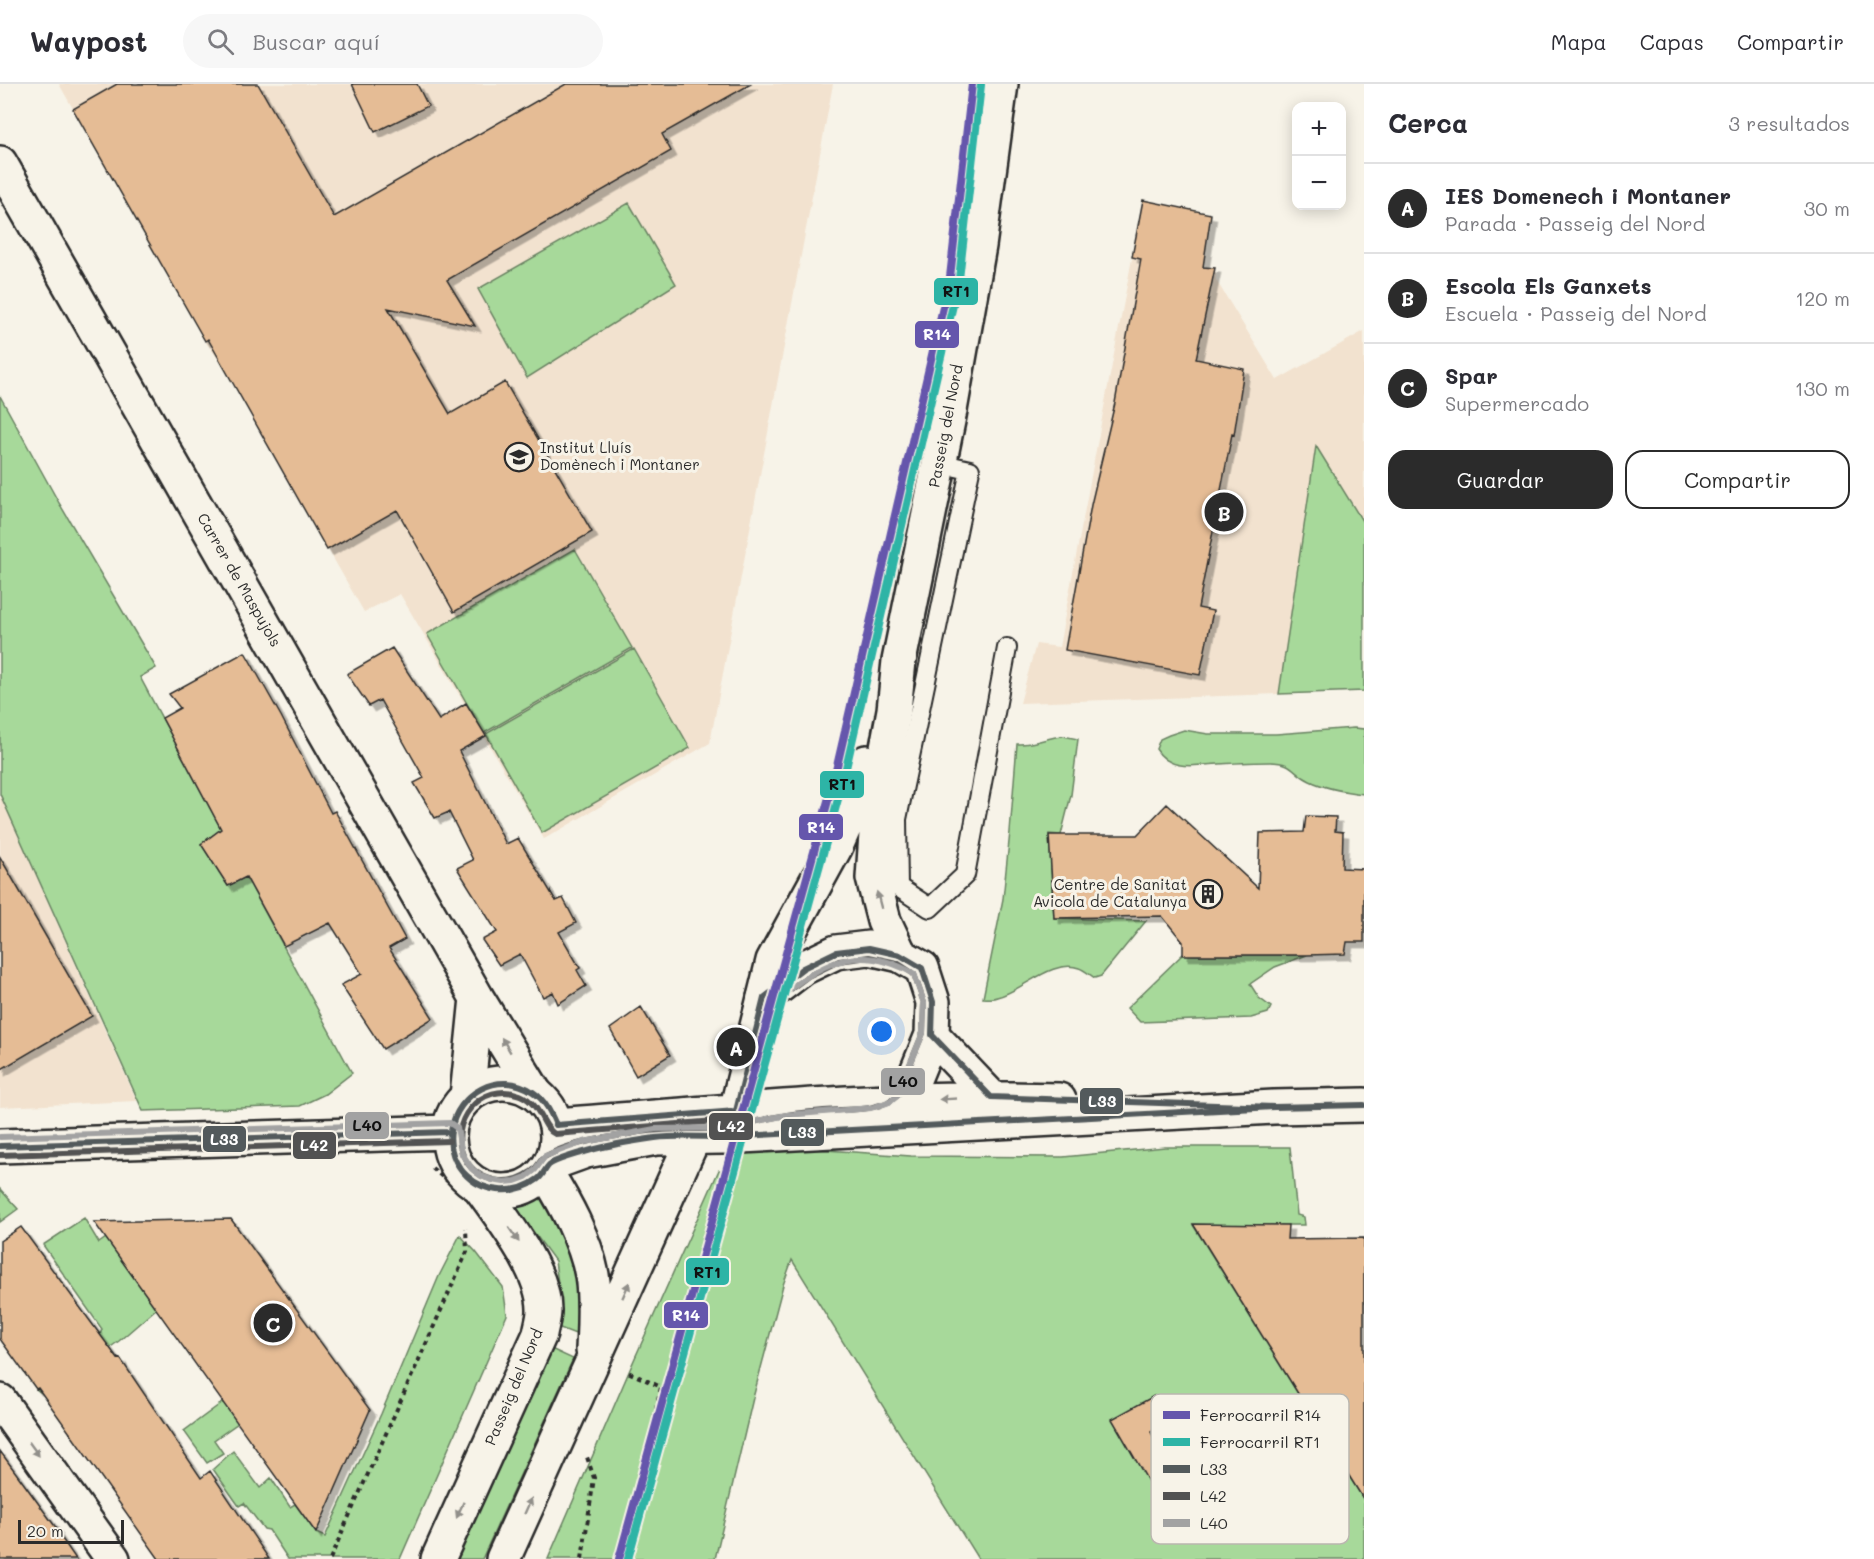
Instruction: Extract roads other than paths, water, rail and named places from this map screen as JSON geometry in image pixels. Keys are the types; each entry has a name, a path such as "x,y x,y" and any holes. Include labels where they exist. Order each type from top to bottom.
{"street":[{"name":"Passeig del Nord","path":"900,955 884,921 873,878 879,790 894,711 899,661 949,416 979,246 1001,84"},
{"name":"Carrer de Maspujols","path":"0,164 477,998 535,1093"},
{"name":"Passeig del Nord","path":"718,1128 764,998 773,961 836,846 861,790 871,740 899,661"},
{"path":"548,1168 586,1151 718,1128 873,1118 895,1110 905,1101 932,1035 933,1002 922,968 900,955 869,948 836,952 803,968 764,998"},
{"path":"467,1097 477,998"},
{"path":"932,1035 991,1097"},
{"path":"501,1083 518,1085 535,1093 549,1107 556,1125 557,1148 548,1168 537,1181 516,1190 498,1191 480,1187 465,1176 455,1163 449,1132 456,1112 467,1097 483,1087 501,1083"},
{"path":"905,1101 991,1097 1274,1107"},
{"path":"556,1125 718,1128 1364,1105"},
{"path":"503,1559 592,1363 718,1128"},
{"path":"0,1146 449,1132"},
{"path":"548,1168 577,1228 592,1275 595,1316 592,1363"},
{"name":"Passeig del Nord","path":"438,1559 540,1334 544,1311 540,1286 519,1243 480,1187"},
{"path":"0,1401 113,1559"}],"lane":[{"path":"938,463 970,470 897,819 898,887 930,908 965,875 1007,648"}],"rail line":[{"name":"R14","path":"619,1559 834,779 950,277 972,84"},
{"name":"RT1","path":"628,1559 843,781 959,279 981,85"}],"place":[{"name":"Institut Lluís Domènech i Montaner","path":"519,457"},
{"name":"Escola Els Ganxets","path":"1224,512"},
{"name":"Centre de Sanitat Avicola de Catalunya","path":"1208,894"},
{"name":"IES Domenech i Montaner","path":"736,1047"},
{"name":"Spar","path":"273,1323"}]}
